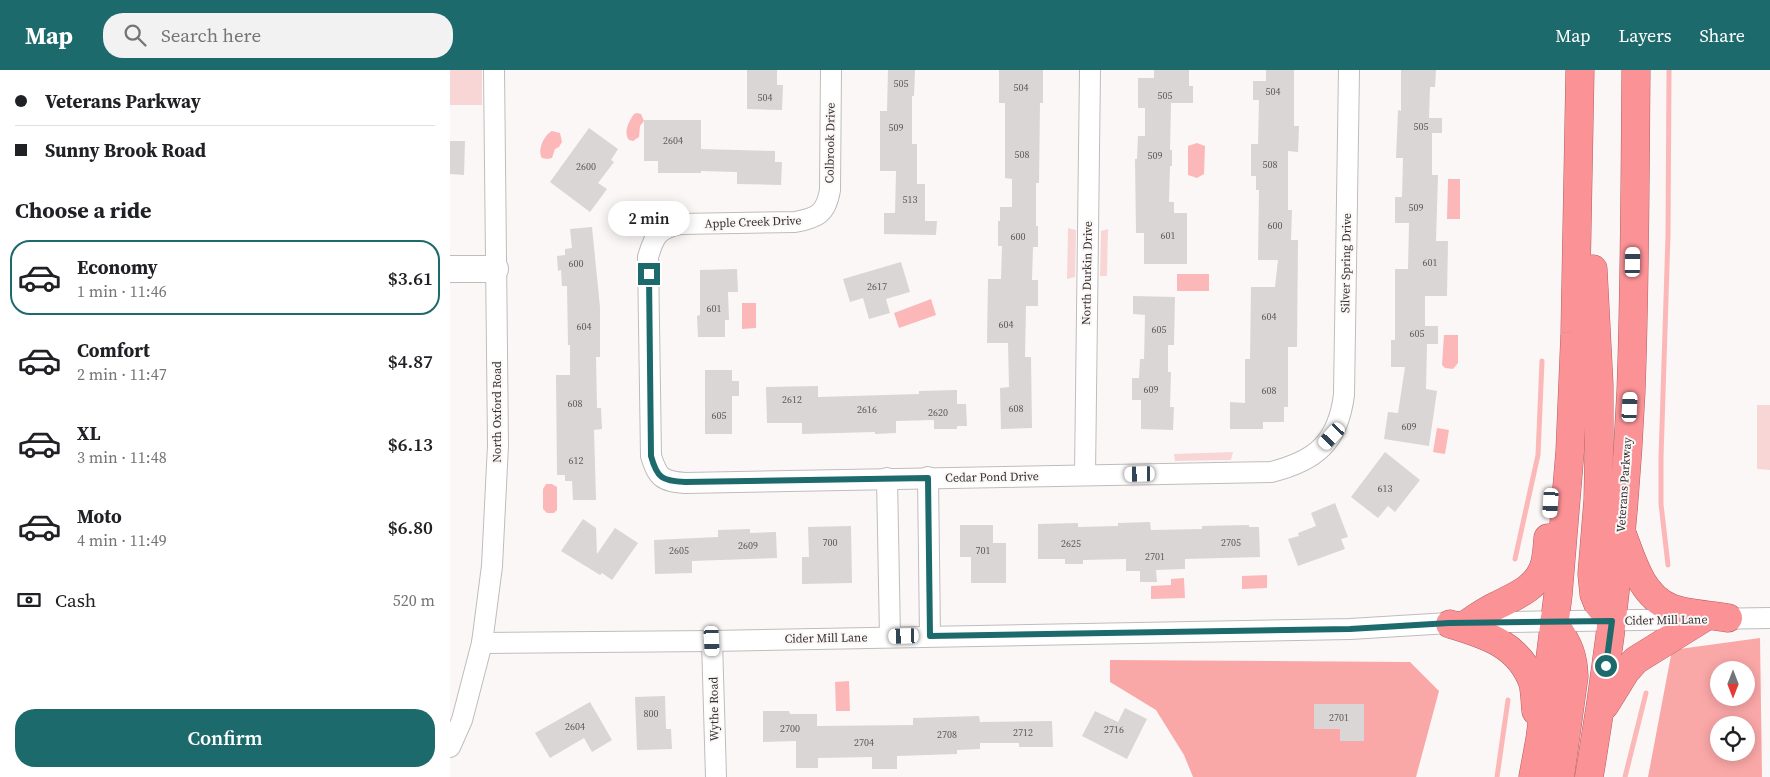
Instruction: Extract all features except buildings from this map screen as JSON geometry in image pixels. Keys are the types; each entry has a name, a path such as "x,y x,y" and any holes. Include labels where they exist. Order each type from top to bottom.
{"highway":[{"path":"1533,777 1540,739 1562,558 1570,451 1576,333 1580,70"},
{"name":"Veterans Parkway","path":"1589,777 1612,621 1621,531 1630,391 1636,70"},
{"path":"1578,200 1588,229 1593,268 1599,385 1598,500 1592,574 1598,604 1612,621"},
{"path":"1458,623 1522,593 1531,586 1542,571 1546,560 1550,523 1560,365 1576,333"},
{"path":"1621,531 1645,587 1661,602 1672,609 1715,619"},
{"path":"1600,712 1626,671 1636,660 1715,619"},
{"path":"1554,622 1570,650 1574,662 1574,676 1560,777"},
{"path":"1458,623 1499,642 1518,658 1533,684 1540,739"}],"street":[{"name":"North Oxford Road","path":"450,748 462,720 482,643 492,566 496,509 498,445 494,70"},
{"name":"Colbrook Drive","path":"823,218 830,190 831,70"},
{"name":"North Durkin Drive","path":"1084,475 1090,70"},
{"name":"Silver Spring Drive","path":"1320,449 1336,429 1344,395 1349,70"},
{"name":"Apple Creek Drive","path":"657,479 651,456 648,257 652,245 652,230 680,224 795,222 823,218"},
{"path":"450,269 495,269"},
{"name":"Cedar Pond Drive","path":"657,479 685,482 1271,472 1306,460 1320,449"},
{"path":"887,478 890,637"},
{"path":"928,478 930,636"},
{"name":"Cider Mill Lane","path":"482,643 712,641 1341,629 1458,623 1770,618"},
{"name":"Wythe Road","path":"712,641 716,777"}],"shaded area":[{"path":"450,70 482,70 482,105 450,105"},
{"path":"637,113 641,114 644,121 640,126 639,137 633,141 627,137 627,130 632,117"},
{"path":"552,131 560,133 562,142 555,149 552,158 542,158 540,151 542,143"},
{"path":"1197,143 1205,146 1204,174 1197,178 1188,175 1188,146"},
{"path":"1448,179 1460,179 1460,219 1447,219"},
{"path":"1068,228 1076,230 1075,277 1067,279"},
{"path":"1108,229 1107,276 1100,276 1101,231"},
{"path":"1177,274 1209,274 1209,291 1177,291"},
{"path":"931,299 936,315 899,328 894,313"},
{"path":"742,303 756,303 756,328 742,329"},
{"path":"1444,335 1458,335 1458,363 1453,369 1445,368 1442,365"},
{"path":"1757,405 1770,405 1770,470 1757,469"},
{"path":"1437,428 1449,430 1445,454 1433,452"},
{"path":"1233,452 1231,460 1175,461 1174,454"},
{"path":"546,484 552,484 557,487 557,510 554,513 547,513 543,509 543,489"},
{"path":"1267,575 1267,588 1242,589 1242,576"},
{"path":"1184,578 1185,598 1151,599 1151,586 1171,585 1171,579"},
{"path":"1760,638 1762,777 1648,777 1672,650"},
{"path":"1110,660 1410,662 1439,691 1416,777 1193,777 1184,755 1156,710 1110,682"},
{"path":"849,681 850,711 836,711 835,682"}],"waterway":[{"path":"1668,565 1661,504 1661,458 1668,235 1669,70"},
{"path":"1515,559 1538,455 1542,361"},
{"path":"1625,777 1646,693"},
{"path":"1497,777 1508,700"}],"route":[{"path":"649,274 651,456 654,468 660,476 664,480 671,482 928,478 930,636 1350,629 1449,623 1612,621 1606,666"}]}
